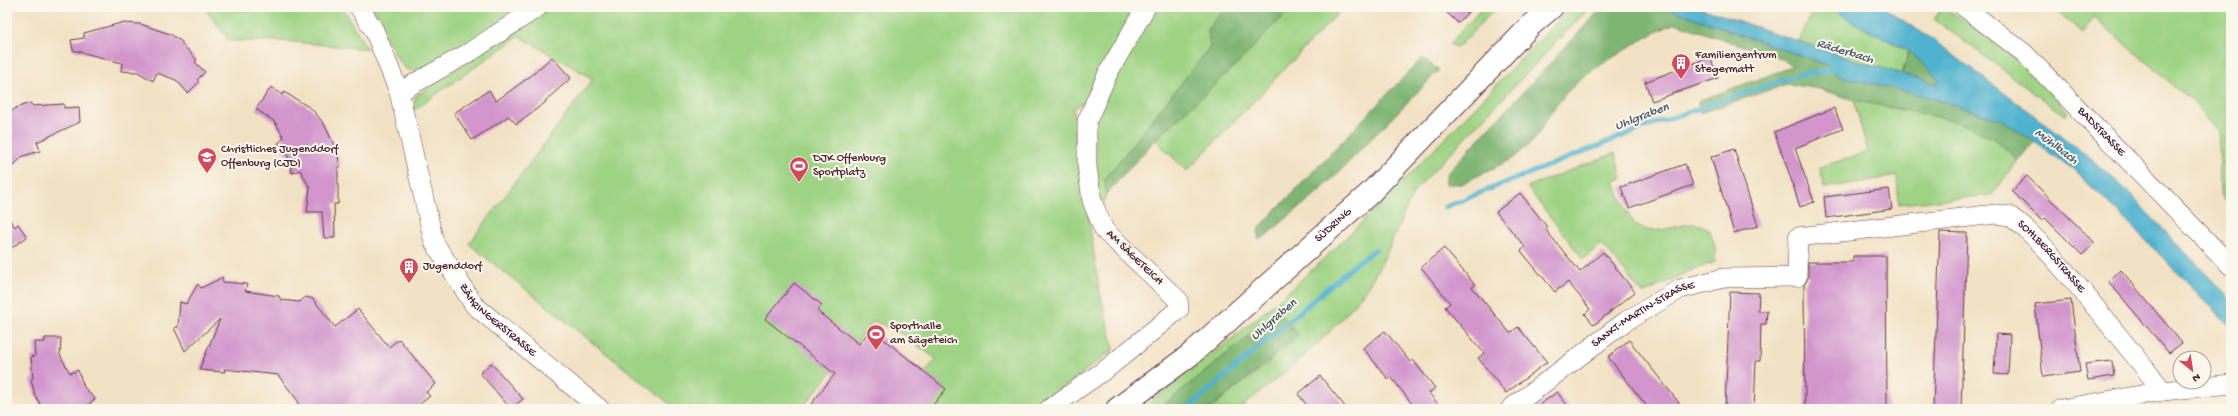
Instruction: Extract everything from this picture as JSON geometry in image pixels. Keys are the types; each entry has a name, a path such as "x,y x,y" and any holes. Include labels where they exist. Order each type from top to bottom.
{"street":[{"name":"ZÄHRINGERSTRASSE","path":"360,7 374,30 399,92 434,242 474,305 600,409"},
{"path":"399,92 470,52 538,7"},
{"name":"AM SÄGETEICH","path":"1049,409 1109,367 1179,309 1178,300 1104,230 1092,201 1087,166 1087,121 1108,73 1146,7"},
{"name":"SÜDRING","path":"1117,409 1190,355 1371,192 1532,24 1546,7"},
{"name":"SÜDRING","path":"1532,24 1552,7"},
{"name":"BADSTRASSE","path":"1964,7 2024,53 2231,266"},
{"name":"SOHLBERGSTRASSE","path":"1797,277 1798,237 1996,214 2010,216 2044,247 2083,292 2163,391"},
{"name":"SANKT-MARTIN-STRASSE","path":"1510,409 1626,321 1680,290 1724,278 1797,277"},
{"path":"2062,409 2163,391 2231,384"}],"green space":[{"path":"204,7 342,7 367,49 284,41 229,41"},
{"path":"371,7 528,7 449,57 417,70 408,70 398,60"},
{"name":"DJK Offenburg Sportplatz","path":"550,7 1138,7 1088,100 1073,108 1099,289 1114,349 1035,409 930,409 925,372 936,359 902,334 874,321 801,409 676,409 469,244 593,79 519,36 411,112 416,96"},
{"path":"1151,7 1226,7 1208,29 1210,47 1105,179 1106,194 1102,209 1096,197 1094,118"},
{"path":"1226,7 1292,7 1240,61 1155,140 1106,194 1105,179 1210,47 1208,29"},
{"path":"1292,7 1344,7 1187,171 1155,140 1240,61"},
{"path":"1483,7 1497,7 1457,48 1450,44"},
{"path":"1571,7 1590,7 1415,190 1386,255 1368,286 1353,306 1318,343 1239,409 1209,409 1271,361 1191,383 1159,409 1140,409 1262,314 1301,280 1404,180"},
{"path":"1603,7 1664,7 1830,66 1830,70 1928,97 2002,120 2034,142 2018,160 1995,139 1952,120 1854,100 1820,89 1787,84 1700,113 1698,101 1786,69 1792,65 1779,58 1675,23 1648,36 1589,72 1567,92 1551,112 1535,139 1514,158 1461,184 1445,184 1447,173"},
{"path":"1815,7 1831,7 1858,25 1909,51 1902,74 1841,56 1799,41"},
{"path":"1943,7 1985,33 2028,69 2068,112 2065,116 1934,19"},
{"path":"2053,7 2231,7 2231,205 2220,195 2219,132 2194,103 2094,17 2082,33"},
{"path":"1909,51 1939,79 1937,84 1902,74"},
{"path":"1422,58 1439,70 1323,188 1264,237 1258,239 1259,228"},
{"path":"1854,100 1952,120 1993,137 2018,160 1992,195 1899,204 1897,176 1824,188 1820,167 1868,152"},
{"path":"1615,153 1622,178 1614,181 1628,214 1636,225 1650,230 1659,230 1690,224 1698,224 1706,228 1711,235 1715,245 1715,262 1687,272 1643,294 1602,244 1583,259 1527,187"},
{"path":"1283,316 1299,336 1209,409 1159,409 1271,318"}],"water":[{"name":"Mühlbach","path":"1664,7 1698,7 1841,56 1937,84 1939,79 1909,51 1858,25 1831,7 1883,7 1936,42 2092,159 2122,186 2231,300 2231,328 2130,224 2073,169 2002,120 1928,97 1839,76 1830,70 1829,66"}],"building":[{"path":"1441,7 1473,7 1458,23"},
{"path":"121,23 140,24 170,34 182,42 182,44 197,60 195,62 205,72 197,80 199,82 188,93 176,80 157,73 153,81 138,72 121,71 122,63 73,50 71,40 84,38 84,33"},
{"path":"552,57 571,78 545,101 546,102 516,124 509,116 472,140 454,113 489,90 496,101 532,75"},
{"name":"Familienzentrum Stegermatt","path":"1710,57 1718,78 1652,101 1645,82"},
{"path":"271,87 282,95 284,92 312,109 324,124 337,151 340,167 338,168 338,204 334,204 335,238 324,238 322,212 307,212 310,188 300,170 292,173 288,156 278,143 284,138 275,122 256,109"},
{"path":"30,103 33,106 64,104 64,108 79,107 80,122 37,142 40,151 23,156 7,172 7,115 16,108"},
{"path":"1834,108 1843,129 1795,148 1814,202 1800,207 1774,132"},
{"path":"1734,149 1758,226 1734,233 1711,157"},
{"path":"1685,164 1693,185 1629,208 1621,187"},
{"path":"2027,176 2095,243 2082,255 2045,218 2042,221 2012,191"},
{"path":"1889,189 1892,209 1826,218 1824,197"},
{"path":"1520,193 1548,228 1546,230 1580,272 1603,252 1635,292 1594,325 1585,314 1590,309 1568,282 1555,292 1521,251 1525,247 1496,212"},
{"path":"7,216 15,227 18,224 27,237 7,251"},
{"path":"1940,232 1967,233 1961,409 1933,409"},
{"path":"1444,248 1475,285 1472,287 1510,333 1518,327 1547,362 1506,393 1478,358 1484,353 1445,307 1450,303 1421,267"},
{"path":"1853,256 1886,256 1887,409 1805,409 1804,285 1808,278 1808,262 1853,262"},
{"path":"2121,270 2182,343 2169,353 2108,281"},
{"path":"223,277 222,282 247,284 245,291 279,296 281,300 299,302 306,297 313,299 335,327 358,309 389,347 399,339 436,384 426,392 430,396 414,409 297,409 298,401 278,375 224,369 225,372 199,370 220,319 185,351 174,328 178,327 180,302 186,304 198,284 201,288"},
{"name":"Sporthalle am Sägeteich","path":"794,283 822,305 817,311 859,344 871,329 946,389 930,409 807,409 835,374 765,319"},
{"path":"1730,292 1759,293 1758,311 1767,311 1766,324 1761,324 1760,361 1756,361 1754,409 1725,409"},
{"path":"2071,300 2080,372 2043,377 2035,304"},
{"path":"1385,331 1410,362 1413,360 1435,388 1429,393 1442,409 1416,409 1391,377 1388,379 1363,348"},
{"path":"1996,334 2010,335 2008,375 1994,374"},
{"path":"45,338 61,338 60,355 70,373 78,370 84,387 95,399 83,409 43,409 35,395 31,380 33,378 31,357 35,356 34,342 45,342"},
{"path":"1629,340 1684,409 1649,409 1608,357"},
{"path":"2112,361 2114,376 2088,380 2085,364"},
{"path":"491,363 523,399 511,409 480,373"},
{"path":"1320,376 1347,409 1310,409 1298,394"},
{"path":"1557,392 1570,409 1534,409"}],"waterway":[{"name":"Uhlgraben","path":"1445,207 1653,124 1796,76 1836,69"},
{"name":"Uhlgraben","path":"1187,409 1354,265 1376,249"}],"place":[{"name":"Familienzentrum Stegermatt","path":"1681,80"},
{"name":"Christliches Jugenddorf Offenburg (CJD)","path":"207,174"},
{"name":"DJK Offenburg Sportplatz","path":"799,183"},
{"name":"Jugenddorf","path":"409,284"},
{"name":"Sporthalle am Sägeteich","path":"876,351"}],"water label":[{"name":"Räderbach","path":"1845,52"}]}
